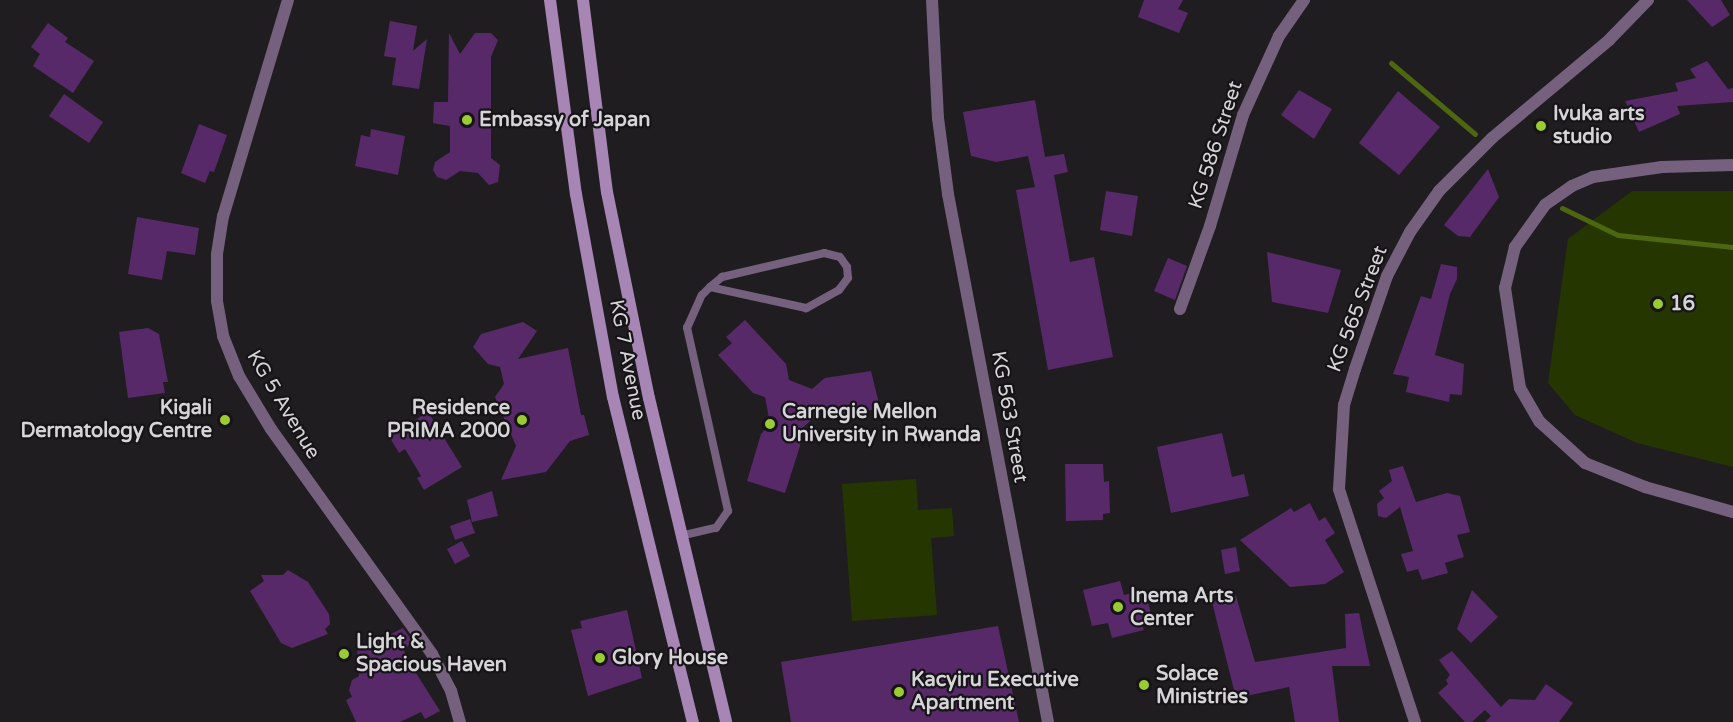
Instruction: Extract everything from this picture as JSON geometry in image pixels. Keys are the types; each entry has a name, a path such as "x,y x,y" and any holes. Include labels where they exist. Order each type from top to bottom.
{"main road":[{"name":"KG 7 Avenue","path":"550,0 576,194 613,397 693,722"},
{"name":"KG 7 Avenue","path":"583,0 607,192 680,536 726,722"}],"street":[{"name":"KG 5 Avenue","path":"288,0 223,216 217,255 217,301 222,336 239,376 271,429 432,654 451,691 460,722"},
{"name":"KG 563 Street","path":"932,0 938,118 1007,521 1048,722"},
{"name":"KG 586 Street","path":"1180,309 1210,226 1243,115 1279,36 1304,0"},
{"name":"KG 565 Street","path":"1415,722 1339,489 1344,405 1355,369 1387,276 1410,232 1439,191 1492,138 1609,40 1648,0"},
{"path":"1733,165 1662,166 1593,177 1572,186 1545,205 1515,247 1505,288 1520,388 1540,422 1586,462 1645,487 1733,512"}],"lane":[{"path":"680,536 716,528 728,511 687,328 690,315 710,287 722,277 824,253 840,257 847,267 848,278 839,290 806,308 710,287"}],"green space":[{"path":"1632,191 1733,191 1733,467 1637,443 1575,415 1548,383 1568,239"},
{"path":"916,479 918,510 952,508 954,536 931,538 937,615 852,621 842,484"}],"building":[{"path":"1144,0 1183,0 1178,9 1188,13 1179,33 1138,17"},
{"path":"1687,0 1721,0 1730,15 1712,27"},
{"path":"390,21 417,26 413,51 427,39 419,89 392,85 396,58 384,56"},
{"path":"48,23 68,38 65,42 94,61 73,93 33,66 40,54 31,47"},
{"path":"449,33 460,54 475,33 491,33 498,40 491,57 491,158 500,165 498,182 489,185 478,173 460,171 446,180 437,177 433,170 435,162 450,152 450,126 433,123 434,102 448,102"},
{"path":"1707,61 1728,89 1733,88 1733,102 1677,106 1680,114 1639,132 1625,101 1678,91 1675,83 1696,78 1690,69"},
{"path":"1299,90 1332,109 1314,139 1281,115"},
{"path":"1398,91 1440,127 1399,175 1359,143"},
{"path":"64,94 103,122 89,143 49,116"},
{"path":"1035,100 1045,157 1064,154 1068,172 1054,175 1070,262 1094,257 1113,357 1048,370 1016,190 1035,187 1028,156 996,162 971,156 963,112"},
{"path":"199,124 227,135 214,172 210,171 205,183 181,173"},
{"path":"371,129 405,136 398,175 355,166 361,135 370,137"},
{"path":"1488,169 1499,197 1470,237 1458,236 1444,225"},
{"path":"1106,191 1138,196 1132,236 1100,230"},
{"path":"137,217 199,228 195,255 167,251 162,280 128,274"},
{"path":"1267,252 1341,270 1328,313 1272,302"},
{"path":"1168,258 1187,266 1175,300 1154,291"},
{"path":"1441,264 1457,267 1457,279 1450,294 1435,355 1464,364 1462,395 1450,394 1449,402 1406,392 1409,377 1393,374 1421,296 1431,299"},
{"path":"745,320 786,364 789,380 812,389 825,378 871,371 880,408 834,419 818,414 800,430 800,446 785,493 747,481 761,434 770,424 765,397 753,393 718,355 732,343 726,337"},
{"path":"523,322 537,331 518,359 568,348 581,415 584,415 589,435 570,441 546,472 501,480 516,446 495,397 504,384 500,367 488,364 473,347 481,334"},
{"path":"148,328 159,334 168,382 163,382 165,393 128,398 119,332"},
{"path":"428,412 462,467 424,490 417,478 421,476 405,449 399,453 389,436"},
{"path":"1222,433 1232,477 1244,474 1249,496 1171,513 1157,447"},
{"path":"1065,464 1103,464 1104,482 1109,481 1110,513 1103,514 1103,520 1066,521"},
{"path":"1403,466 1416,502 1447,493 1460,496 1470,532 1457,535 1464,557 1445,563 1448,573 1422,580 1418,569 1407,572 1401,554 1413,551 1400,507 1386,518 1378,516 1377,504 1384,498 1379,491 1392,481 1389,470"},
{"path":"492,491 498,516 472,522 467,500"},
{"path":"1310,503 1319,521 1325,517 1335,533 1325,540 1344,572 1325,584 1290,587 1240,540 1291,508 1294,512"},
{"path":"470,519 475,533 455,540 450,526"},
{"path":"462,541 470,556 455,564 447,549"},
{"path":"1236,547 1240,571 1225,574 1221,550"},
{"path":"288,570 308,582 329,614 330,624 325,629 328,634 292,648 281,643 250,591 264,581 261,575 283,575"},
{"name":"Inema Arts Center","path":"1120,581 1124,595 1145,590 1152,618 1141,621 1144,630 1112,638 1108,623 1092,626 1083,590"},
{"path":"1472,590 1498,617 1471,643 1457,629"},
{"path":"1236,596 1255,662 1346,648 1345,614 1359,613 1370,666 1332,666 1339,722 1295,722 1289,687 1236,698 1212,602"},
{"name":"Glory House","path":"627,610 642,678 588,696 571,630 582,628 580,621"},
{"name":"Kacyiru Executive Apartment","path":"998,626 1019,722 791,722 781,662"},
{"path":"403,628 412,641 404,651 440,711 425,719 421,712 400,722 356,722 346,700 352,697 349,690 352,680 359,676 357,651"},
{"path":"1452,651 1501,707 1509,699 1535,700 1546,684 1573,703 1559,722 1485,722 1491,716 1485,710 1472,722 1465,722 1438,693 1448,684 1446,680 1450,675 1439,660"}],"waterway":[{"path":"1391,63 1475,134"},
{"path":"1562,208 1618,235 1733,247"}],"place":[{"name":"Embassy of Japan","path":"467,120"},
{"name":"Ivuka arts studio","path":"1541,126"},
{"name":"16","path":"1658,304"},
{"name":"Kigali Dermatology Centre","path":"225,420"},
{"name":"Residence PRIMA 2000","path":"522,420"},
{"name":"Carnegie Mellon University in Rwanda","path":"770,424"},
{"name":"Inema Arts Center","path":"1118,607"},
{"name":"Light & Spacious Haven","path":"344,654"},
{"name":"Glory House","path":"600,658"},
{"name":"Solace Ministries","path":"1144,685"},
{"name":"Kacyiru Executive Apartment","path":"899,692"}]}
